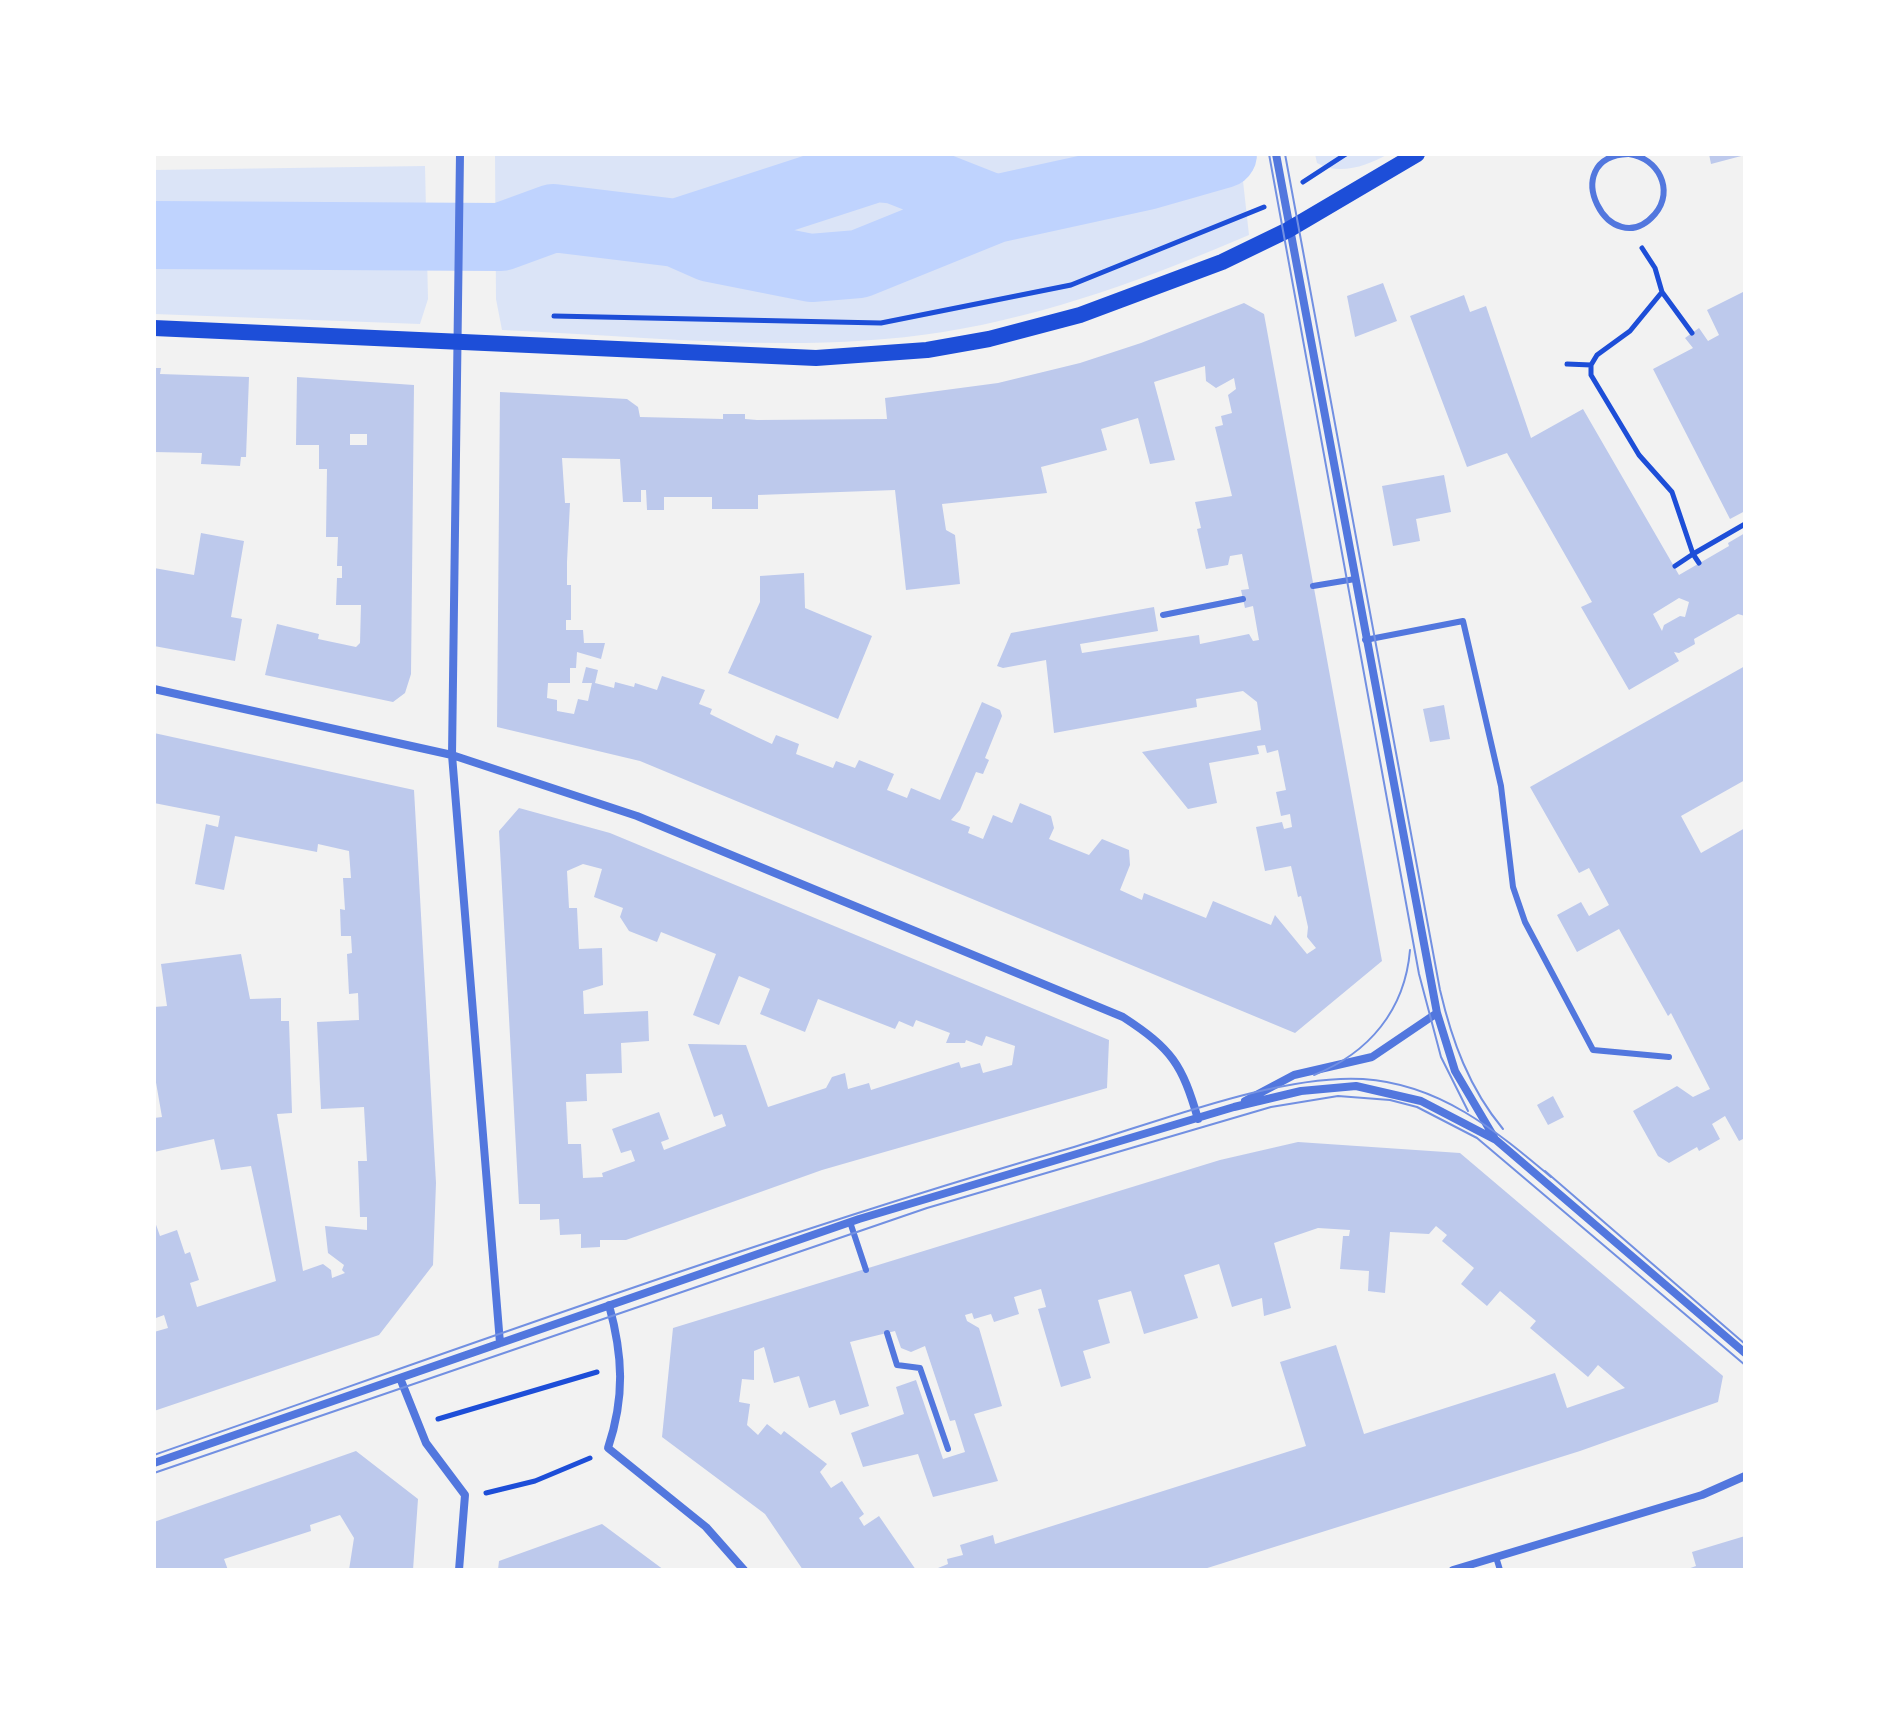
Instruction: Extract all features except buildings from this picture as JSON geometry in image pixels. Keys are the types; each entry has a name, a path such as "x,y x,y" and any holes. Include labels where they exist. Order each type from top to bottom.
{"main road":[{"path":"154,328 816,358 927,350 989,339 1093,311 1222,262 1288,230 1417,154"}],"street":[{"path":"460,154 452,755 500,1343"},
{"path":"1276,154 1437,1013 1455,1071 1496,1140"},
{"path":"154,689 452,755 637,816 1123,1017 1158,1039 1185,1073 1198,1119"},
{"path":"1234,1107 1294,1075 1372,1057 1437,1013"},
{"path":"154,1463 850,1222 1234,1107 1301,1091 1356,1086 1421,1101 1496,1140 1745,1353"},
{"path":"609,1305 622,1367 618,1417 608,1448 706,1527 744,1570"},
{"path":"400,1378 419,1425 446,1474 465,1495 459,1570"},
{"path":"1453,1570 1702,1495 1745,1476"}],"lane":[{"path":"1629,154 1644,157 1655,166 1662,178 1664,193 1653,216 1639,225 1627,226 1608,220 1592,198 1598,170 1615,155 1629,154"},
{"path":"1313,586 1355,579"},
{"path":"1163,615 1243,599"},
{"path":"1365,640 1463,621 1501,786 1513,887 1525,922 1593,1050 1669,1057"},
{"path":"850,1222 866,1270"},
{"path":"887,1333 897,1365 920,1368 948,1449"},
{"path":"1496,1557 1500,1570"}],"path":[{"path":"552,316 881,323 1071,285 1241,218 1283,197 1346,154"},
{"path":"1627,226 1655,268 1662,292 1692,333"},
{"path":"1662,292 1630,331 1597,355 1591,365 1591,375 1639,455 1672,492 1693,554 1699,563"},
{"path":"1567,364 1591,365"},
{"path":"1675,566 1745,524"},
{"path":"419,1425 594,1372 622,1367"},
{"path":"465,1495 494,1493 535,1481 608,1448"}],"shaded area":[{"path":"495,154 1240,154 1249,235 1061,305 983,325 889,339 723,342 502,330 496,299"},
{"path":"1315,154 1388,154 1362,166 1334,169 1317,163"},
{"path":"425,166 428,299 420,324 154,314 154,170"}],"waterway":[{"path":"154,235 501,237 553,218 676,233 710,248 811,268 859,264 995,209 1146,176 1223,154"},
{"path":"676,233 876,168 896,170 995,209"}],"tram line":[{"path":"1269,154 1419,974 1441,1057 1468,1111"},
{"path":"1285,154 1440,990 1463,1063 1480,1097 1503,1129"},
{"path":"1314,1075 1352,1055 1381,1027 1401,992 1410,950"},
{"path":"154,1455 842,1218 1218,1102 1294,1084 1363,1079 1417,1090 1465,1112 1551,1177"},
{"path":"154,1473 927,1208 1271,1107 1338,1096 1390,1100 1417,1107 1477,1138 1745,1365"},
{"path":"1545,1171 1745,1344"}]}
